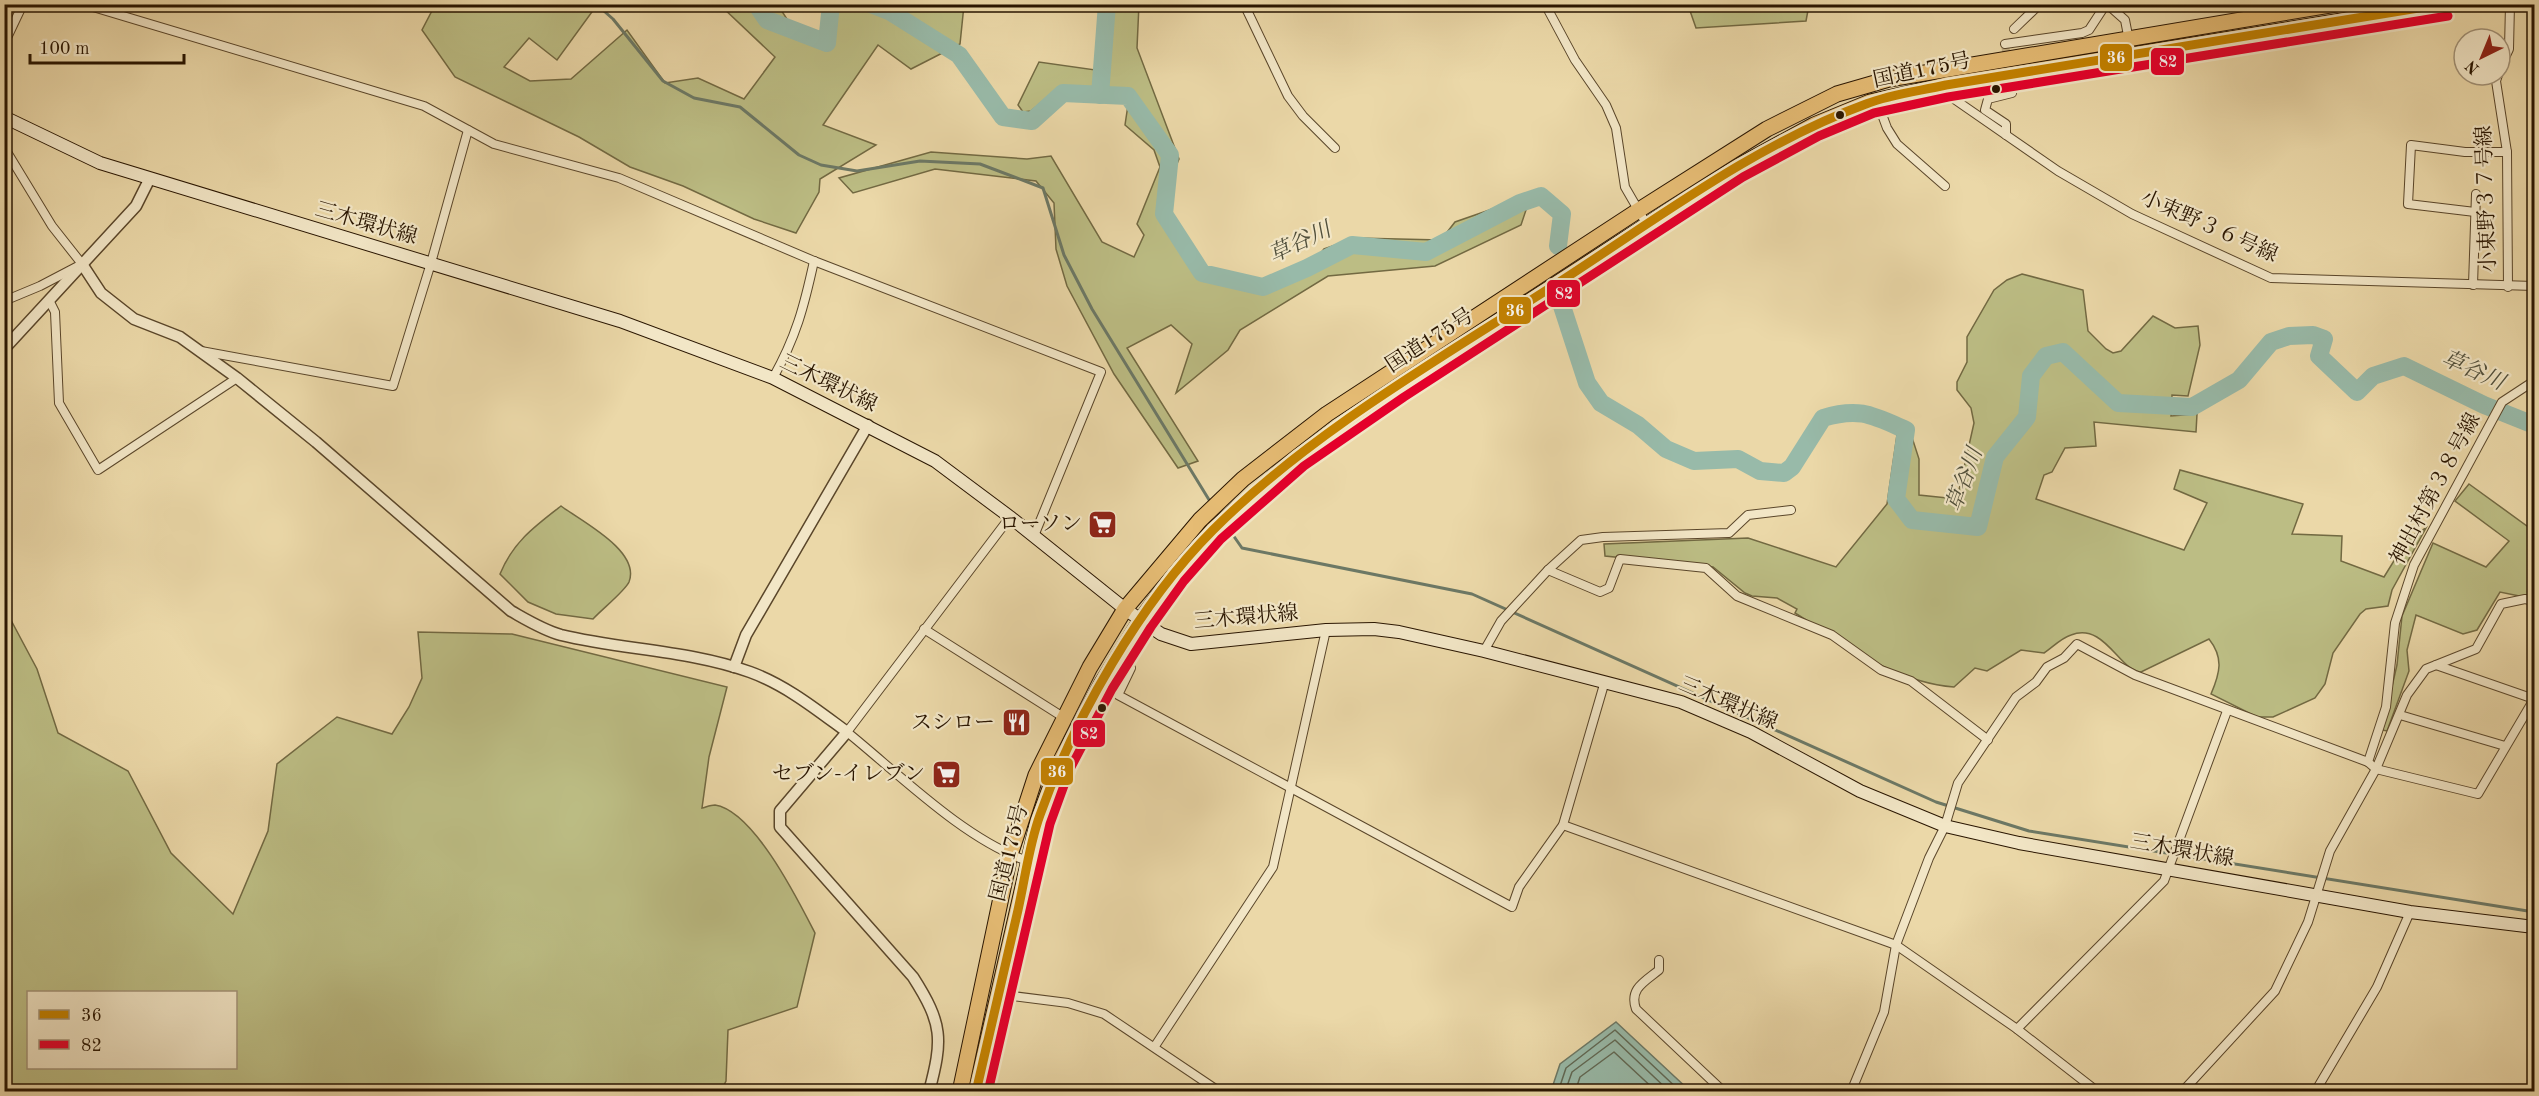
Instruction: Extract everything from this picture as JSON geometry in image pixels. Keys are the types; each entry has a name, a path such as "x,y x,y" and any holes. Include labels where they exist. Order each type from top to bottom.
{"highway":[{"name":"国道175号","path":"960,1092 1010,855 1036,775 1064,717 1125,609 1200,520 1243,479 1345,402 1640,210 1767,129 1837,94 1865,84 2129,37 2336,4"},
{"name":"国道175号","path":"976,1092 1038,821 1059,764 1116,660 1175,573 1213,530 1297,457 1397,387 1647,225 1764,151 1814,125 1877,101 1946,85 2446,4"}],"main road":[{"name":"三木環状線","path":"4,117 100,163 149,180 620,321 773,378 935,461 1010,517 1125,609 1161,634 1191,644 1326,630 1374,629 1399,632 1605,681 1681,702 1751,732 1860,791 1945,826 2019,843 2410,912 2535,927"}],"street":[{"path":"4,44 23,4"},
{"path":"83,4 424,106 494,144 619,178 814,261 1101,372 1034,536"},
{"path":"1244,4 1288,96 1303,116 1335,148"},
{"path":"1545,4 1575,60 1605,105 1616,128 1625,188 1647,225"},
{"path":"2014,29 2040,4"},
{"path":"2005,44 2082,33 2089,30 2106,4 2125,20 2132,56"},
{"path":"2509,27 2510,4"},
{"name":"小束野３６号線","path":"1946,85 1954,99 2058,171 2132,214 2271,278 2508,287 2535,286"},
{"name":"小束野３７号線","path":"2497,87 2507,152 2508,287"},
{"path":"2006,135 2006,124 1985,110 1988,99 2012,93"},
{"path":"1877,101 1887,128 1897,144 1944,186"},
{"path":"201,351 393,386 431,263 468,130"},
{"path":"2475,212 2408,204 2411,145 2465,152 2507,152"},
{"path":"4,147 52,226 101,293 134,319 180,337 237,378 316,442 484,590 535,625 560,634 734,667 780,685 847,732 934,803 997,849 1028,861"},
{"path":"4,348 136,206 149,180"},
{"path":"2473,285 2476,194"},
{"path":"773,378 788,351 802,317 814,261"},
{"path":"4,301 40,286 82,264"},
{"path":"49,300 55,312 59,403 98,470 237,378"},
{"name":"神出村第３８号線","path":"2368,762 2386,707 2395,624 2414,565 2502,402 2535,381"},
{"path":"734,667 746,635 868,425"},
{"path":"1484,651 1501,621 1548,570 1581,540 1603,537 1729,533 1748,515 1791,510"},
{"path":"929,1092 940,1039 936,1019 926,998 913,977 780,827 780,811 847,732 1010,517"},
{"path":"1548,570 1600,592 1609,588 1620,559 1706,568 1737,596 1832,635 1881,670 1911,681 1988,740"},
{"path":"2182,1092 2275,991 2308,922 2330,851 2376,769 2407,695 2426,669 2476,649 2501,604 2525,599 2535,601"},
{"path":"924,629 1064,717"},
{"path":"1155,1046 1273,867 1326,630"},
{"path":"1851,1092 1884,1012 1896,945 1929,858 1945,826 1958,783 2016,698 2036,682 2047,667 2064,658 2077,644 2135,675 2368,762 2376,769 2478,794 2534,699 2436,665"},
{"path":"1116,660 1131,668 1118,695 1512,907 1519,887 1563,825 1605,681"},
{"path":"2017,1029 2164,881 2227,711"},
{"path":"2400,715 2505,746"},
{"path":"1563,825 1896,945 2017,1029 2098,1092"},
{"path":"2314,1092 2377,987 2410,912"},
{"path":"1659,960 1659,970 1636,989 1632,999 1636,1009 1724,1092"},
{"path":"997,993 1068,1003 1104,1014 1155,1046 1220,1092"}],"green space":[{"path":"1139,4 1137,48 1179,159 1160,204 1169,233 1192,268 1272,288 1300,279 1324,249 1356,238 1441,240 1455,222 1518,200 1527,207 1521,225 1435,266 1328,276 1240,330 1228,350 1176,393 1192,344 1171,325 1127,348 1198,461 1178,468 1114,374 1067,286 1056,249 1054,203 1036,181 935,169 853,193 839,178 931,152 1027,159 1051,156 1102,242 1134,257 1144,235 1137,224 1160,167 1154,150 1125,125 1129,98 1083,94 1070,88 1049,96 1031,111 1023,112 1018,105 1039,62 1095,70 1103,5"},
{"path":"1688,4 1809,5 1806,21 1696,28"},
{"path":"435,5 597,5 557,60 529,38 504,67 530,81 571,79 627,30 665,83 698,78 744,99 775,57 720,5 778,5 790,24 834,43 835,5 964,5 960,44 911,69 878,45 823,125 876,145 820,179 819,192 796,233 754,219 683,186 630,167 579,137 455,77 422,30"},
{"path":"2022,274 2083,290 2088,331 2113,353 2121,351 2153,316 2175,328 2198,326 2200,345 2188,396 2172,395 2171,416 2197,414 2196,432 2094,422 2096,446 2065,448 2052,472 2044,475 2036,499 2184,550 2207,503 2174,489 2180,470 2303,504 2292,534 2342,536 2341,561 2384,577 2408,538 2426,528 2392,590 2388,606 2366,609 2360,614 2333,653 2325,684 2315,698 2273,717 2257,717 2211,694 2217,679 2219,659 2209,639 2141,672 2133,670 2102,641 2093,635 2083,633 2067,636 2044,653 2021,650 1987,671 1975,668 1954,687 1932,684 1910,678 1870,660 1795,613 1797,609 1777,598 1752,596 1745,593 1713,567 1605,556 1604,544 1748,538 1836,567 1887,504 1899,421 1908,425 1919,459 1919,495 1957,499 1974,423 1971,408 1957,390 1957,382 1967,362 1967,337 1994,290 2007,280"},
{"path":"2469,484 2527,526 2534,519 2534,599 2500,592 2477,630 2463,634 2416,615 2407,650 2409,671 2387,731 2382,730 2397,665 2402,616 2433,543 2486,567 2509,541 2455,501"},
{"path":"561,506 594,528 618,548 630,570 627,586 593,619 556,614 528,602 500,574 518,544"},
{"path":"4,607 37,669 58,733 128,771 171,853 233,914 268,831 277,764 337,717 392,734 409,707 422,678 418,632 512,634 727,687 709,757 702,808 715,805 730,811 745,823 773,859 815,933 797,1007 728,1030 726,1081 721,1091 5,1091"}],"water":[{"path":"1616,1022 1690,1091 1551,1091 1560,1064"}],"waterway":[{"path":"596,4 613,19 663,81 694,98 740,107 799,155 821,165 857,171 920,161 980,164 1043,188 1064,255 1092,309 1211,503"},
{"name":"草谷川","path":"756,4 767,20 827,43 831,4"},
{"name":"草谷川","path":"871,4 889,11 959,55 1003,117 1032,121 1063,93 1128,96 1170,155 1164,214 1202,273 1263,287 1352,245 1426,252 1520,203 1541,196 1562,214 1558,246"},
{"name":"草谷川","path":"1100,95 1107,4"},
{"name":"草谷川","path":"1560,300 1587,383 1601,403 1638,425 1666,449 1694,461 1738,459 1760,471 1784,473 1792,467 1823,418 1846,413 1865,414 1906,430 1896,499 1912,520 1978,527 1995,457 2027,417 2031,376 2046,356 2063,352 2118,403 2192,407 2239,380 2271,342 2289,336 2313,335 2324,339 2319,356 2357,392 2373,376 2404,366 2484,405 2534,425"},
{"path":"1226,525 1242,548 1472,594 1936,802 2029,831 2534,912"}],"tunnel":[{"path":"2005,44 2012,93"}],"transit line":[{"name":"36","path":"976,1092 1036,826 1054,778 1090,702 1135,627 1186,559 1213,530 1293,459 1381,396 1673,206 1786,139 1866,104 1895,95 1946,85 2443,4"},
{"name":"82","path":"988,1092 1050,824 1070,769 1112,689 1151,627 1184,581 1221,539 1304,466 1404,397 1743,177 1819,136 1874,113 1948,97 2448,16"}],"place":[{"name":"ローソン","path":"1103,524"},
{"name":"スシロー","path":"1016,723"},
{"name":"セブン-イレブン","path":"946,774"}]}
